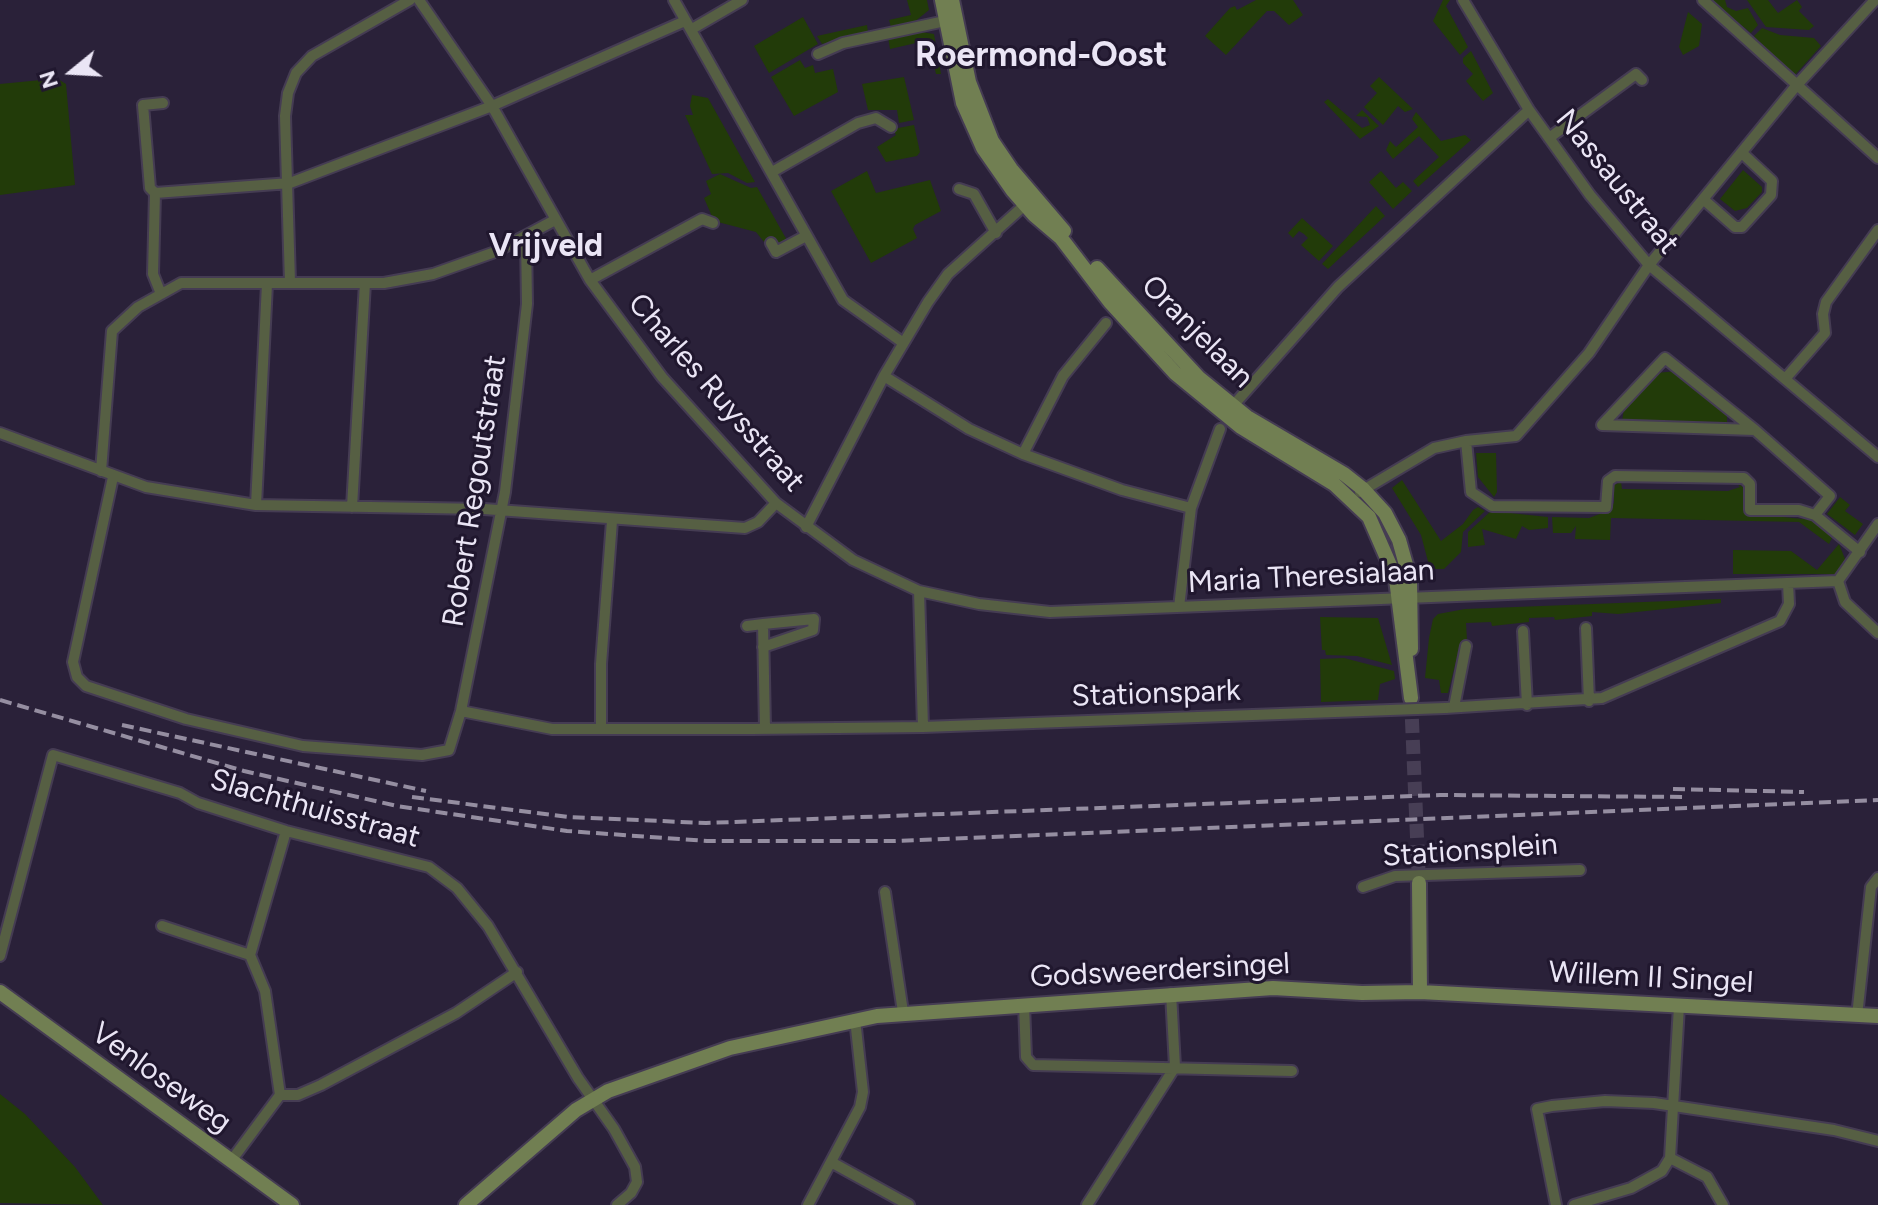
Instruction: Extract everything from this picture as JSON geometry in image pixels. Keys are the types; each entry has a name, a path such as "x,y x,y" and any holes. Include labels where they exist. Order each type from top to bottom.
{"main road":[{"name":"Oranjelaan","path":"942,0 945,21 969,101 1030,200 1230,410 1359,494 1406,597 1411,698"},
{"name":"Oranjelaan","path":"952,0 969,101"},
{"name":"Stationsplein","path":"1419,883 1420,992"},
{"name":"Godsweerdersingel","path":"593,1098 730,1048 855,1019 903,1012 1273,988 1362,993 1420,992"},
{"name":"Venloseweg","path":"0,992 292,1205"},
{"name":"Willem II Singel","path":"1420,992 1878,1016"},
{"path":"466,1205 593,1098"}],"street":[{"path":"290,282 290,183 285,116 288,93 296,73 312,56 410,0"},
{"name":"Charles Ruysstraat","path":"419,0 492,106 590,280 644,357 776,503 806,527"},
{"path":"674,0 843,300 902,342"},
{"path":"155,193 290,183 492,106 742,0"},
{"name":"Nassaustraat","path":"1463,0 1529,110 1649,265 1878,457"},
{"path":"1703,0 1878,158"},
{"path":"1359,494 1434,448 1516,436 1589,353 1649,265 1796,86 1875,0"},
{"path":"818,54 843,43 945,21"},
{"path":"1549,138 1636,74 1642,80"},
{"path":"161,294 153,274 155,193 150,188 143,105 163,103"},
{"path":"1230,410 1328,297 1529,110"},
{"path":"772,172 858,123 876,118 891,127"},
{"path":"1703,199 1735,227 1742,227 1771,195 1772,181 1742,153"},
{"path":"959,189 974,194 996,233"},
{"path":"806,527 902,342 948,274 1030,200"},
{"path":"590,280 702,219 713,223"},
{"path":"101,471 112,331 138,307 161,294 192,280 267,284 365,283 433,274 526,237 555,220"},
{"path":"1785,379 1825,333 1823,314 1826,302 1878,230"},
{"path":"771,243 776,252 806,236"},
{"name":"Robert Regoutstraat","path":"113,477 73,662 77,677 86,686 186,719 275,740 334,749 409,754 449,750 461,711 502,511 527,304 526,237"},
{"path":"352,507 365,283"},
{"path":"256,505 267,284"},
{"path":"1023,454 1063,376 1106,323"},
{"path":"1755,430 1602,425 1665,358 1755,430 1830,496 1815,515"},
{"path":"884,376 969,429 1023,454 1122,490 1191,508"},
{"path":"1179,607 1191,508 1220,429"},
{"path":"0,433 146,487 256,505 502,511 745,528 758,522 776,503"},
{"path":"1466,441 1471,492 1492,506 1606,507 1608,481 1615,476 1744,478 1750,484 1750,510 1799,510 1815,515 1860,552"},
{"path":"601,729 601,664 612,521"},
{"path":"1878,524 1874,538 1838,581 1845,602 1878,633"},
{"name":"Maria Theresialaan","path":"806,527 853,560 919,591 979,604 1050,612 1838,581"},
{"name":"Stationspark","path":"461,711 552,729 765,729 923,727 1589,701 1625,689 1780,621 1789,604 1788,583"},
{"path":"919,591 923,727"},
{"path":"747,626 814,619 813,630 763,647"},
{"path":"763,624 765,729"},
{"path":"1586,628 1589,701"},
{"path":"1523,631 1527,705"},
{"path":"1449,708 1466,646"},
{"name":"Slachthuisstraat","path":"0,956 53,755 180,793 198,803 286,831 412,861 441,875 466,898 517,972 635,1167 637,1182 631,1193 617,1205"},
{"path":"231,1161 280,1095 270,1013 250,955 286,831"},
{"name":"Stationsplein","path":"1363,887 1395,876 1580,870"},
{"path":"1857,1016 1871,887 1878,878"},
{"path":"885,892 903,1012"},
{"path":"162,926 250,955"},
{"path":"280,1095 298,1095 318,1086 456,1013 517,972"},
{"path":"1087,1205 1175,1067 1171,993"},
{"path":"1024,1004 1026,1057 1033,1065 1292,1071"},
{"path":"1574,1205 1631,1188 1662,1171 1670,1158 1679,1006"},
{"path":"808,1205 860,1107 863,1092 855,1019"},
{"path":"1556,1205 1537,1109 1596,1101 1675,1105 1834,1130 1878,1141"},
{"path":"1670,1158 1707,1177 1723,1205"},
{"path":"831,1162 909,1205"}],"green space":[{"path":"907,0 927,0 929,10 913,23 891,27 889,20 911,15"},
{"path":"1256,0 1293,0 1303,15 1289,25 1274,11 1267,11 1226,55 1205,36 1230,8 1235,6 1237,10"},
{"path":"1443,0 1450,0 1446,6 1468,47 1460,55 1433,21"},
{"path":"1711,0 1725,0 1727,7 1736,11 1748,8 1758,25 1751,33"},
{"path":"1747,0 1768,0 1778,13 1797,0 1802,7 1799,11 1814,26 1809,30 1766,27"},
{"path":"1688,12 1702,24 1699,46 1683,55 1679,47"},
{"path":"803,17 818,44 769,73 754,46"},
{"path":"867,25 868,33 822,44 817,36"},
{"path":"1762,28 1780,35 1814,38 1821,46 1795,75 1791,74 1754,36"},
{"path":"915,31 934,34 941,74 936,74 933,61 920,64 916,43 890,49 888,37"},
{"path":"1471,51 1493,93 1483,101 1466,81 1473,74 1463,63 1463,58"},
{"path":"800,60 805,68 813,65 815,73 833,69 838,92 794,116 771,77"},
{"path":"904,77 914,120 899,123 897,110 868,110 862,84"},
{"path":"1379,77 1413,109 1405,112 1398,106 1383,125 1364,107 1377,93 1370,86"},
{"path":"58,79 66,84 75,185 0,195 0,84"},
{"path":"692,95 708,98 755,182 747,183 728,173 712,174 685,115 693,115 690,106"},
{"path":"1328,99 1362,128 1370,125 1367,117 1356,116 1362,110 1379,126 1360,139 1324,102"},
{"path":"1416,112 1441,141 1465,135 1471,140 1418,187 1413,181 1439,157 1419,136 1393,159 1386,150 1390,141 1396,147 1418,127 1412,119"},
{"path":"914,125 920,152 917,156 886,162 877,147 896,135 893,129"},
{"path":"1743,170 1762,187 1762,192 1747,208 1735,211 1720,199"},
{"path":"867,171 876,193 930,180 941,211 915,225 913,229 917,238 871,263 831,191"},
{"path":"1381,171 1396,188 1403,182 1412,191 1393,209 1369,182"},
{"path":"720,174 751,188 757,187 788,242 777,248 772,238 764,242 756,232 714,221 704,198 711,194 706,181"},
{"path":"1376,206 1385,216 1328,269 1322,264"},
{"path":"1302,218 1333,246 1319,261 1301,245 1308,238 1304,234 1299,231 1293,238 1288,233"},
{"path":"1678,371 1727,412 1727,422 1622,421 1624,409 1656,373"},
{"path":"1476,453 1496,453 1497,492 1494,497 1478,477"},
{"path":"1402,480 1441,541 1463,524 1473,510 1478,507 1485,511 1463,532 1461,552 1444,569 1430,569 1421,535 1392,488"},
{"path":"1621,482 1622,489 1728,491 1740,487 1737,483 1744,488 1744,505 1752,514 1813,520 1832,538 1829,544 1799,522 1611,518 1610,540 1575,539 1576,526 1571,533 1553,533 1552,517 1589,518 1605,512 1614,503 1614,485"},
{"path":"1840,497 1850,505 1845,511 1863,524 1855,535 1827,514"},
{"path":"1491,511 1548,517 1548,528 1529,530 1522,526 1516,539 1482,529 1485,545 1468,547 1468,532"},
{"path":"1839,544 1845,559 1837,574 1733,574 1733,550 1791,551 1817,570"},
{"path":"1721,599 1721,603 1618,614 1592,612 1592,616 1555,620 1554,617 1529,618 1529,622 1492,626 1491,622 1466,623 1467,640 1461,641 1448,693 1441,693 1439,680 1425,678 1429,638 1433,619 1438,614 1465,609"},
{"path":"1320,617 1378,618 1392,665 1357,656 1326,655 1322,650"},
{"path":"1344,658 1394,671 1395,679 1380,684 1378,700 1321,702 1320,659"},
{"path":"0,1094 25,1114 75,1167 103,1205 0,1203"}],"tunnel":[{"path":"1411,698 1419,883"}],"railway":[{"path":"0,700 244,771 397,806 567,831 707,841 893,841 1878,800"},
{"path":"122,725 426,791"},
{"path":"1673,789 1804,792"},
{"path":"412,797 568,817 706,823 1440,795 1686,797"}],"district":[{"name":"Roermond-Oost","path":"1041,56"},
{"name":"Vrijveld","path":"546,247"}]}
